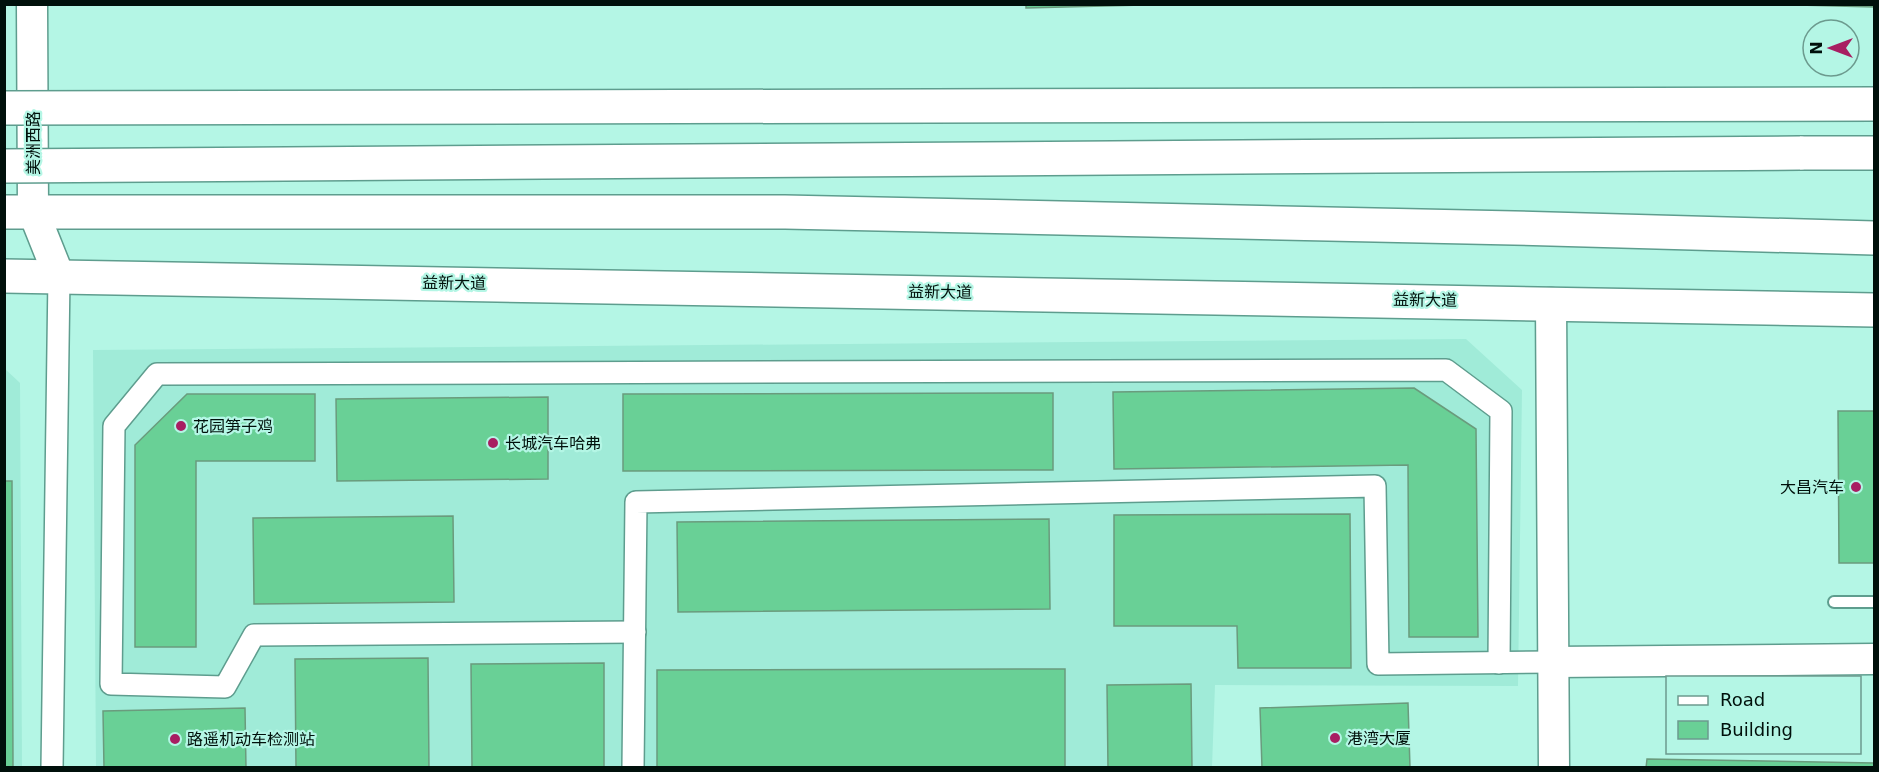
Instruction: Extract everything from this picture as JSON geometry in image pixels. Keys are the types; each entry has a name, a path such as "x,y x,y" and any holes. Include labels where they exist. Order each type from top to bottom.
{"main road":[{"path":"4,108 1875,104"},
{"path":"4,166 1875,153"},
{"path":"19,212 785,212 1502,227 1870,238"},
{"name":"益新大道","path":"4,276 1868,310"}],"street":[{"name":"美洲西路","path":"32,4 19,212 59,276"},
{"path":"52,768 59,276"},
{"path":"1551,303 1554,768"},
{"path":"634,632 254,635 225,687 111,684 114,426 158,374 1446,369 1501,411 1498,663"},
{"path":"633,768 636,502 1375,486 1378,664 1875,659"}],"lane":[{"path":"1834,602 1875,602"}],"shaded area":[{"path":"1466,339 1522,390 1518,686 1215,685 1212,767 96,767 93,350"},
{"path":"4,368 20,383 22,768 4,767"}],"building":[{"path":"1026,4 1183,4 1026,8"},
{"path":"1758,4 1874,4 1874,7"},
{"path":"1414,388 1476,429 1478,637 1409,637 1408,465 1114,469 1113,392"},
{"path":"1053,393 1053,470 623,471 623,394"},
{"path":"187,394 315,394 315,461 196,461 196,647 135,647 135,445"},
{"path":"548,397 548,479 337,481 336,399"},
{"name":"大昌汽车","path":"1838,411 1874,411 1874,563 1839,563"},
{"path":"4,481 12,481 13,768 4,768"},
{"path":"1350,514 1351,668 1238,668 1237,626 1114,626 1114,515"},
{"path":"453,516 454,602 254,604 253,518"},
{"path":"1049,519 1050,609 678,612 677,522"},
{"path":"428,658 429,768 296,768 295,659"},
{"path":"604,663 604,768 472,768 471,664"},
{"path":"1065,669 1065,768 657,768 657,670"},
{"path":"1191,684 1192,768 1108,768 1107,685"},
{"name":"港湾大厦","path":"1408,703 1410,768 1262,768 1260,708"},
{"name":"路遥机动车检测站","path":"245,708 246,768 104,768 103,711"},
{"path":"1647,759 1874,763 1874,768 1646,768"}],"place":[{"name":"花园笋子鸡","path":"181,426"},
{"name":"长城汽车哈弗","path":"493,443"},
{"name":"大昌汽车","path":"1856,487"},
{"name":"港湾大厦","path":"1335,738"},
{"name":"路遥机动车检测站","path":"175,739"}]}
